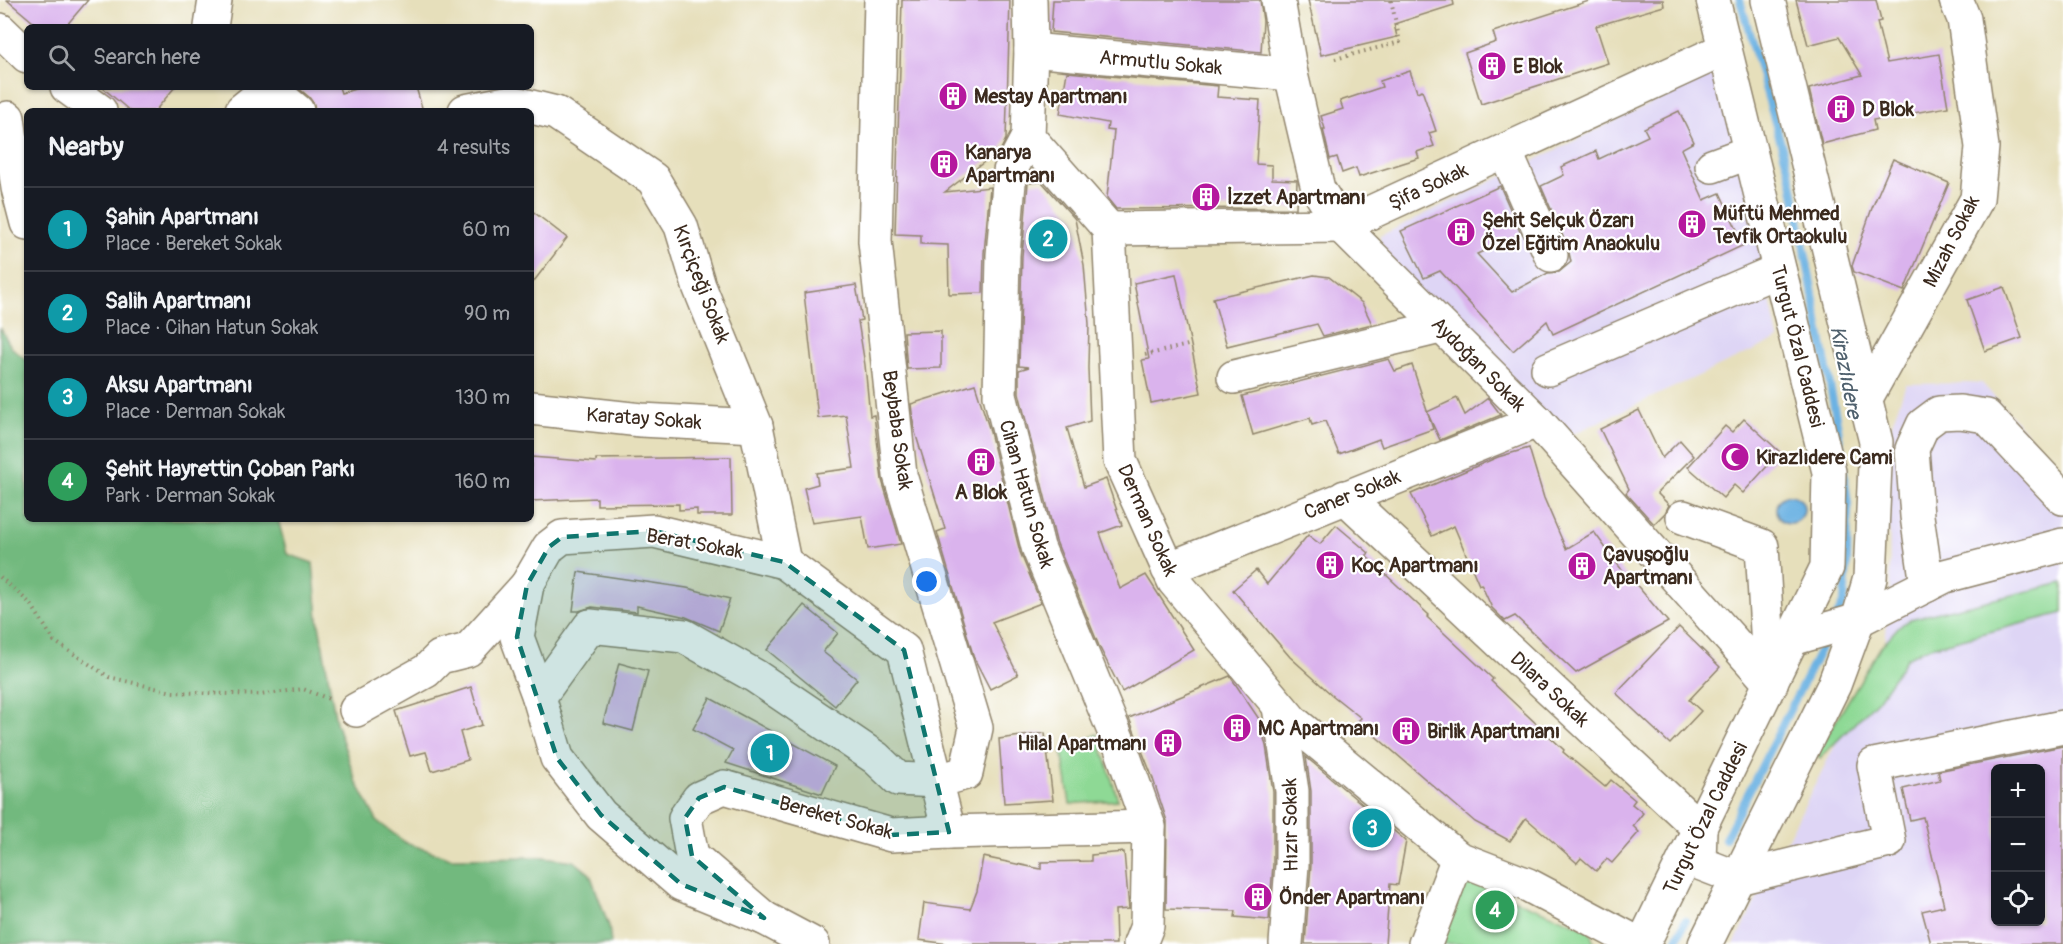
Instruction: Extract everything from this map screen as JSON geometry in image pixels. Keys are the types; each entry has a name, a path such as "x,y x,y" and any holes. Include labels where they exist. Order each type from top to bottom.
{"street":[{"path":"211,24 215,0"},
{"name":"Beybaba Sokak","path":"539,697 590,626 684,636 755,676 876,758 898,779 937,781 966,773 976,729 900,475 875,241 880,0"},
{"path":"1030,0 1029,137 1109,229"},
{"name":"Aydoğan Sokak","path":"1278,0 1291,74 1318,189 1341,226 1537,421 1771,684"},
{"name":"Turgut Özal Caddesi","path":"1643,944 1827,567 1829,472 1713,0"},
{"path":"1706,944 1834,685 1858,620 1870,578 1876,442 1768,0"},
{"name":"Mizah Sokak","path":"1866,398 1977,199 1982,147 1964,19 1956,0"},
{"path":"0,30 24,53"},
{"name":"Şifa Sokak","path":"1109,229 1341,226 1725,49"},
{"name":"Armutlu Sokak","path":"1031,50 1291,74"},
{"path":"71,90 96,108"},
{"path":"228,90 229,95 240,108"},
{"path":"246,108 266,90"},
{"path":"272,90 294,108"},
{"name":"Kırçiçeği Sokak","path":"480,108 511,102 556,113 654,179 681,226 699,286 756,426 784,562"},
{"path":"12,118 18,188 24,211"},
{"name":"Cihan Hatun Sokak","path":"1029,137 1010,171 1003,255 1000,395 1038,547 1121,748 1149,827 1147,926 1140,944"},
{"path":"1505,151 1551,255"},
{"path":"1712,166 1750,152"},
{"name":"Derman Sokak","path":"1109,229 1124,379 1120,461 1174,581 1292,722 1458,858 1528,885 1638,944"},
{"path":"1548,369 1779,270"},
{"path":"1234,377 1440,327"},
{"name":"Karatay Sokak","path":"534,408 641,420 756,426"},
{"path":"1927,585 1917,516 1912,449 1923,425 1939,413 1960,412 1986,416 2063,498"},
{"name":"Caner Sokak","path":"1168,569 1537,421"},
{"name":"Dilara Sokak","path":"1345,497 1700,829"},
{"path":"1683,517 1762,546 1771,684"},
{"name":"Berat Sokak","path":"764,918 681,884 601,815 557,758 539,697 517,637 527,585 549,547 562,537 654,531 784,562 904,650 950,832"},
{"path":"1792,639 1858,620 1945,576 2063,545"},
{"path":"356,710 426,671 440,657 468,650 527,585"},
{"name":"Hızır Sokak","path":"1280,706 1292,791 1292,865 1286,944"},
{"path":"1700,829 1699,863 1738,878 1889,841 1874,765 2063,727"},
{"name":"Bereket Sokak","path":"764,918 692,856 685,818 699,798 724,787 891,835 1149,827"},
{"path":"1425,944 1458,858"},
{"path":"764,918 813,944"}],"path":[{"path":"1335,59 1400,42 1391,0"},
{"path":"1124,379 1188,345"},
{"path":"0,577 31,604 54,641 109,677 172,692 261,695 303,689 356,710"}],"highlighted area":[{"path":"654,531 784,562 904,650 949,832 891,835 724,787 699,798 685,818 692,856 764,918 681,884 601,815 557,758 517,637 527,585 549,547 562,537"}],"shaded area":[{"path":"1709,75 1726,86 1778,339 1564,438 1381,253 1380,236"},
{"path":"1982,383 2063,474 2063,944 1734,944 1885,647 1890,585 1889,432 1906,384"}],"green space":[{"path":"0,327 11,347 24,358 24,522 279,522 287,554 313,563 318,618 336,722 356,781 377,821 406,843 451,858 544,857 574,861 590,874 609,926 611,944 0,944"},
{"path":"2063,583 2063,613 1923,649 1907,658 1878,700 1820,758 1816,754 1880,648 1899,626 1914,618"},
{"path":"1098,734 1118,800 1070,804 1062,751"},
{"path":"1470,882 1588,929 1595,944 1436,944 1454,891"}],"water":[{"path":"1790,495 1800,499 1804,509 1800,519 1790,523 1780,519 1776,509 1780,499"}],"building":[{"path":"7,0 88,0 68,24 35,24"},
{"path":"902,0 1010,0 1006,139 1001,149 945,192 990,187 983,293 949,294 948,245 921,244 921,235 895,234"},
{"path":"1053,0 1260,0 1263,21 1261,52 1051,32"},
{"path":"1308,0 1453,0 1454,5 1394,24 1397,37 1321,55"},
{"path":"1592,0 1663,0 1664,6 1596,26 1608,63 1481,104 1465,53 1496,42 1493,32"},
{"path":"1796,0 1876,0 1881,21 1877,22 1887,63 1939,54 1948,107 1873,120 1875,130 1822,144 1809,89 1862,75 1839,37 1808,45"},
{"path":"1410,71 1417,92 1422,90 1436,131 1429,133 1434,146 1417,152 1419,158 1359,177 1356,168 1342,173 1337,157 1330,159 1321,116 1343,109 1340,101 1382,87 1380,81"},
{"path":"1067,72 1218,86 1217,97 1260,100 1256,164 1272,165 1272,179 1297,180 1296,208 1116,209 1107,198 1114,131 1107,130 1108,123 1060,114"},
{"path":"106,90 172,90 158,108 126,108"},
{"path":"301,90 340,90 341,93 352,90 417,90 422,108 315,108 309,97"},
{"name":"Müftü Mehmed Tevfik Ortaokulu","path":"1679,111 1694,142 1681,149 1704,200 1720,193 1744,245 1553,334 1547,321 1513,351 1440,271 1424,278 1401,231 1500,186 1521,234 1477,254 1512,292 1548,273 1559,272 1571,262 1568,248 1541,186 1564,175 1561,167 1596,151 1599,159 1648,136 1644,128"},
{"path":"1893,159 1949,183 1904,291 1854,272 1852,266 1872,208"},
{"path":"1042,182 1075,219 1084,265 1089,324 1090,421 1067,428 1084,487 1106,479 1122,525 1100,533 1120,589 1146,575 1194,650 1122,692 1099,646 1056,541 1019,393 1019,370 1029,367 1019,366 1022,256 1028,183"},
{"path":"534,212 567,238 534,281"},
{"path":"1176,274 1201,393 1151,403 1142,360 1149,359 1134,283"},
{"path":"1314,275 1329,277 1362,303 1372,324 1323,336 1317,324 1227,346 1213,298"},
{"path":"856,285 862,320 858,321 870,416 874,415 882,480 901,544 868,549 862,516 812,523 804,488 818,484 816,473 854,468 846,415 818,418 804,293"},
{"path":"2004,287 2022,338 1985,351 1967,300"},
{"path":"941,331 941,368 907,369 904,332"},
{"path":"1389,359 1395,371 1412,365 1433,429 1382,447 1379,439 1339,454 1325,421 1312,425 1310,418 1253,435 1242,396"},
{"path":"975,384 989,428 1020,552 1041,603 992,622 1018,675 990,689 974,658 937,532 945,529 914,429 911,404"},
{"path":"1457,398 1465,415 1488,398 1501,415 1440,440 1427,412"},
{"path":"1639,410 1662,458 1680,440 1694,456 1657,493 1669,505 1665,513 1654,524 1626,493 1629,489 1600,429"},
{"name":"Kirazlıdere Cami","path":"1744,419 1780,452 1743,493 1734,485 1723,498 1688,467 1725,426 1732,432"},
{"path":"1529,448 1544,498 1566,549 1594,532 1627,577 1629,576 1668,622 1576,673 1515,616 1505,621 1492,608 1481,584 1479,585 1454,526 1432,536 1411,494 1498,457"},
{"path":"534,457 596,462 596,459 731,457 732,515 697,515 697,509 679,510 679,504 597,505 597,498 534,501"},
{"path":"1336,525 1369,553 1366,556 1429,615 1427,617 1493,679 1491,681 1564,750 1563,752 1605,787 1611,780 1635,800 1632,804 1643,813 1633,826 1639,832 1612,863 1607,859 1596,871 1581,858 1577,863 1526,818 1510,841 1475,822 1358,721 1361,718 1290,657 1233,590 1256,570 1267,584 1308,535 1320,544"},
{"path":"578,572 687,588 730,599 719,631 686,617 637,606 637,612 592,607 573,611"},
{"path":"804,605 838,633 823,652 857,679 835,706 767,650"},
{"path":"1679,627 1720,667 1689,700 1701,711 1670,744 1616,693"},
{"path":"619,663 648,671 633,731 603,723"},
{"path":"1230,676 1259,719 1266,746 1273,792 1273,864 1269,920 1235,917 1236,911 1166,909 1167,821 1129,718"},
{"path":"471,687 482,725 460,732 468,760 432,771 426,752 410,756 396,711"},
{"path":"710,698 835,766 822,794 726,763 733,750 693,729"},
{"path":"1045,733 1053,800 1004,803 999,739"},
{"path":"2063,746 2063,944 1931,944 1922,911 1944,906 1923,817 1910,820 1903,789 1940,780 1938,771"},
{"path":"1306,757 1406,841 1398,885 1390,884 1385,944 1305,944 1311,865 1311,791"},
{"path":"1124,852 1129,909 1115,910 1116,944 949,944 919,940 924,903 970,909 977,891 983,857 1041,869 1041,862 1091,861 1091,855"}],"waterway":[{"name":"Kirazlıdere","path":"1740,0 1792,182 1838,428 1848,504 1844,602 1837,616"},
{"name":"Kirazlıdere","path":"1725,839 1826,638"},
{"name":"Kirazlıdere","path":"1675,944 1685,921"}],"place":[{"name":"E Blok","path":"1492,66"},
{"name":"Mestay Apartmanı","path":"953,96"},
{"name":"D Blok","path":"1841,109"},
{"name":"Kanarya Apartmanı","path":"944,164"},
{"name":"İzzet Apartmanı","path":"1206,197"},
{"name":"Müftü Mehmed Tevfik Ortaokulu","path":"1692,224"},
{"name":"Şehit Selçuk Özarı Özel Eğitim Anaokulu","path":"1461,232"},
{"name":"Salih Apartmanı","path":"1048,239"},
{"name":"Kirazlıdere Cami","path":"1735,457"},
{"name":"A Blok","path":"981,462"},
{"name":"Koç Apartmanı","path":"1330,565"},
{"name":"Çavuşoğlu Apartmanı","path":"1582,566"},
{"name":"MC Apartmanı","path":"1237,728"},
{"name":"Birlik Apartmanı","path":"1406,731"},
{"name":"Hilal Apartmanı","path":"1168,743"},
{"name":"Şahin Apartmanı","path":"770,753"},
{"name":"Aksu Apartmanı","path":"1372,828"},
{"name":"Önder Apartmanı","path":"1258,897"},
{"name":"Şehit Hayrettin Çoban Parkı","path":"1495,910"}]}
